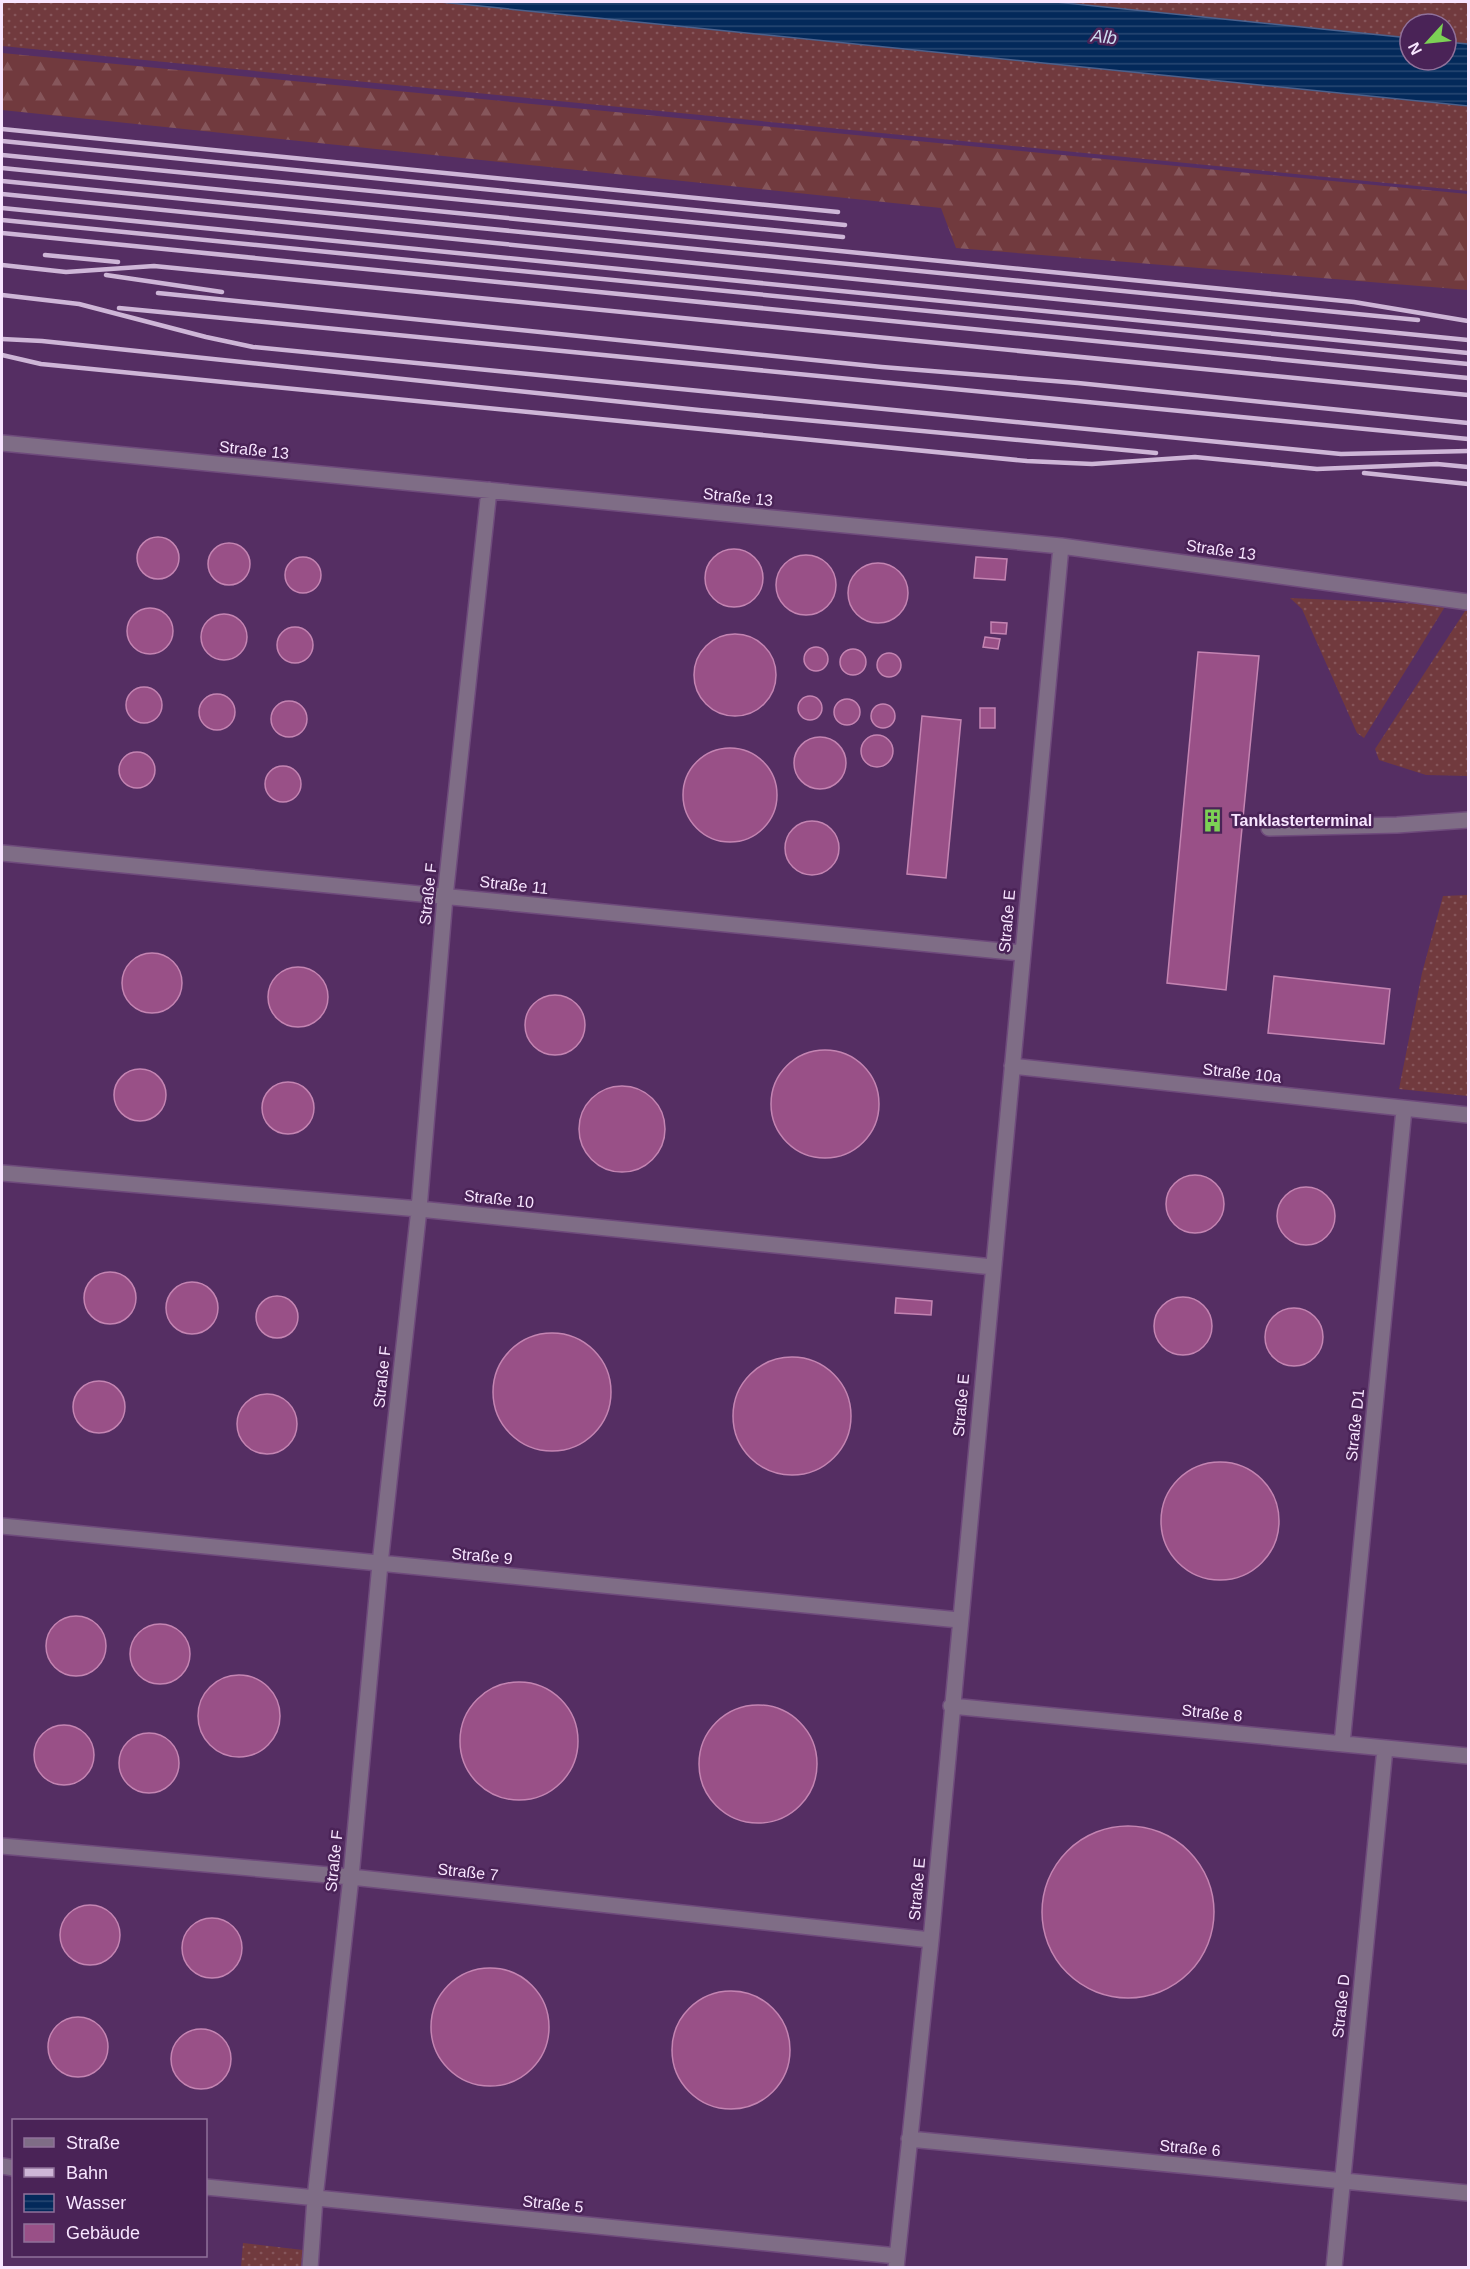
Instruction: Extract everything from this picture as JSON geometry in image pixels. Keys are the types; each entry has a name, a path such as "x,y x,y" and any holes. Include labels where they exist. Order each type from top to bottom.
{"lane":[{"name":"Straße 13","path":"2,443 1061,546 1468,602"},
{"name":"Straße F","path":"310,2268 315,2198 351,1877 380,1564 419,1209 445,897 489,490"},
{"name":"Straße E","path":"896,2262 931,1940 959,1620 1061,546"},
{"path":"1269,828 1397,825 1468,820"},
{"name":"Straße 11","path":"2,853 1022,953"},
{"name":"Straße 10a","path":"1012,1066 1468,1115"},
{"name":"Straße D1","path":"1342,1744 1404,1109"},
{"name":"Straße 10","path":"2,1173 419,1209 993,1267"},
{"name":"Straße 9","path":"2,1526 959,1620"},
{"name":"Straße 8","path":"951,1706 1468,1756"},
{"name":"Straße D","path":"1334,2268 1385,1748"},
{"name":"Straße 7","path":"2,1846 351,1877 931,1940"},
{"name":"Straße 6","path":"909,2139 1468,2193"},
{"name":"Straße 5","path":"207,2187 896,2262"}],"green space":[{"path":"2,2 440,2 1468,106 1468,191 2,46"},
{"path":"1056,2 1468,2 1468,44 1458,43 1458,12 1398,12 1398,37"},
{"path":"2,53 1468,194 1468,290 956,248 941,208 2,110"},
{"path":"1290,598 1446,605 1364,738 1357,733 1302,609"},
{"path":"1467,608 1468,776 1426,775 1379,760 1375,749"},
{"path":"1468,895 1468,1096 1399,1089 1422,973 1443,896"},
{"path":"243,2243 303,2250 301,2267 241,2267"}],"water":[{"name":"Alb","path":"440,2 1056,2 1398,37 1398,72 1458,72 1458,43 1468,44 1468,106"}],"building":[{"path":"158,537 166,538 173,543 178,550 178,566 173,573 166,578 158,579 150,578 143,573 138,566 137,558 138,550 143,543 150,538"},
{"path":"229,543 237,544 244,549 249,556 249,572 244,579 237,584 229,585 221,584 214,579 209,572 208,564 209,556 214,549 221,544"},
{"path":"728,549 740,549 755,557 763,572 763,584 755,599 740,607 728,607 713,599 705,584 705,572 713,557"},
{"path":"806,555 818,557 831,568 836,585 834,597 823,610 806,615 794,613 781,602 776,585 778,573 789,560"},
{"path":"303,557 316,562 321,575 316,588 303,593 290,588 285,575 290,562"},
{"path":"976,557 1007,559 1005,580 974,578"},
{"path":"878,563 890,565 903,576 908,593 906,605 895,618 878,623 866,621 853,610 848,593 850,581 861,568"},
{"path":"155,608 167,614 172,622 172,640 167,648 159,653 145,654 133,648 128,640 127,626 133,614 141,609"},
{"path":"224,614 233,615 241,620 246,628 246,646 241,654 233,659 224,660 215,659 207,654 202,646 201,637 202,628 207,620 215,615"},
{"path":"991,622 1007,623 1006,634 991,633"},
{"path":"295,627 308,632 313,645 308,658 295,663 282,658 277,645 282,632"},
{"path":"735,634 751,637 764,646 773,659 776,675 773,691 764,704 751,713 735,716 719,713 706,704 697,691 694,675 697,659 706,646 719,637"},
{"path":"985,637 1000,639 998,649 983,647"},
{"path":"816,647 825,650 828,659 825,668 816,671 807,668 804,659 807,650"},
{"path":"853,649 862,653 866,662 862,671 853,675 844,671 840,662 844,653"},
{"name":"Tanklasterterminal","path":"1198,652 1259,656 1226,990 1167,983"},
{"path":"889,653 897,657 901,665 897,673 889,677 881,673 877,665 881,657"},
{"path":"144,687 157,692 162,705 157,718 144,723 131,718 126,705 131,692"},
{"path":"217,694 230,699 235,712 230,725 217,730 204,725 199,712 204,699"},
{"path":"810,696 815,697 821,703 821,713 815,719 810,720 805,719 799,713 798,708 799,703 805,697"},
{"path":"847,699 856,703 860,712 856,721 847,725 838,721 834,712 838,703"},
{"path":"289,701 302,706 307,719 302,732 289,737 276,732 271,719 276,706"},
{"path":"883,704 892,707 895,716 892,725 883,728 874,725 871,716 874,707"},
{"path":"980,708 995,708 995,728 980,728"},
{"path":"922,716 961,720 946,878 907,874"},
{"path":"877,735 888,740 893,751 888,762 877,767 866,762 861,751 866,740"},
{"path":"815,737 825,737 839,744 846,763 839,782 825,789 815,789 805,785 798,778 794,768 794,758 798,748 805,741"},
{"path":"730,748 748,752 763,762 773,777 777,795 773,813 763,828 748,838 730,842 712,838 697,828 687,813 683,795 687,777 697,762 712,752"},
{"path":"137,752 150,757 155,770 150,783 137,788 124,783 119,770 124,757"},
{"path":"283,766 296,771 301,784 296,797 283,802 270,797 265,784 270,771"},
{"path":"812,821 822,823 831,829 837,838 839,848 837,858 831,867 822,873 812,875 802,873 793,867 787,858 785,848 787,838 793,829 802,823"},
{"path":"152,953 169,958 177,966 182,983 177,1000 169,1008 152,1013 135,1008 127,1000 122,983 127,966 135,958"},
{"path":"298,967 315,972 323,980 328,997 323,1014 315,1022 298,1027 281,1022 273,1014 268,997 273,980 281,972"},
{"path":"1274,976 1390,989 1384,1044 1268,1033"},
{"path":"549,995 561,995 572,1000 580,1008 585,1025 583,1037 572,1050 561,1055 549,1055 538,1050 530,1042 525,1031 525,1019 530,1008 538,1000"},
{"path":"825,1050 846,1054 864,1065 875,1083 879,1104 875,1125 864,1143 846,1154 825,1158 804,1154 786,1143 775,1125 771,1104 775,1083 786,1065 804,1054"},
{"path":"135,1069 145,1069 159,1076 166,1095 159,1114 145,1121 135,1121 125,1117 118,1110 114,1100 114,1090 118,1080 125,1073"},
{"path":"283,1082 293,1082 307,1089 314,1108 307,1127 293,1134 283,1134 273,1130 266,1123 262,1113 262,1103 266,1093 273,1086"},
{"path":"622,1086 638,1090 652,1099 661,1113 665,1129 661,1145 652,1159 638,1168 622,1172 606,1168 592,1159 583,1145 579,1129 583,1113 592,1099 606,1090"},
{"path":"1189,1175 1201,1175 1216,1183 1224,1198 1224,1210 1216,1225 1201,1233 1189,1233 1174,1225 1166,1210 1166,1198 1174,1183"},
{"path":"1300,1187 1312,1187 1327,1195 1335,1210 1335,1222 1327,1237 1312,1245 1300,1245 1285,1237 1277,1222 1277,1210 1285,1195"},
{"path":"105,1272 115,1272 129,1279 136,1298 129,1317 115,1324 105,1324 95,1320 88,1313 84,1303 84,1293 88,1283 95,1276"},
{"path":"187,1282 197,1282 211,1289 218,1308 211,1327 197,1334 187,1334 177,1330 170,1323 166,1313 166,1303 170,1293 177,1286"},
{"path":"277,1296 292,1302 298,1317 292,1332 277,1338 262,1332 256,1317 262,1302"},
{"path":"1177,1297 1189,1297 1204,1305 1212,1320 1212,1332 1204,1347 1189,1355 1177,1355 1162,1347 1154,1332 1154,1320 1162,1305"},
{"path":"896,1298 932,1301 931,1315 895,1313"},
{"path":"1288,1308 1300,1308 1315,1316 1323,1331 1323,1343 1315,1358 1300,1366 1288,1366 1273,1358 1265,1343 1265,1331 1273,1316"},
{"path":"552,1333 575,1337 594,1350 607,1369 611,1392 607,1415 594,1434 575,1447 552,1451 529,1447 510,1434 497,1415 493,1392 497,1369 510,1350 529,1337"},
{"path":"792,1357 815,1361 834,1374 847,1393 851,1416 847,1439 834,1458 815,1471 792,1475 769,1471 750,1458 737,1439 733,1416 737,1393 750,1374 769,1361"},
{"path":"94,1381 104,1381 118,1388 125,1407 118,1426 104,1433 94,1433 84,1429 77,1422 73,1412 73,1402 77,1392 84,1385"},
{"path":"267,1394 284,1399 292,1407 297,1424 292,1441 284,1449 267,1454 250,1449 242,1441 237,1424 242,1407 250,1399"},
{"path":"1220,1462 1243,1466 1262,1479 1275,1498 1279,1521 1275,1544 1262,1563 1243,1576 1220,1580 1197,1576 1178,1563 1165,1544 1161,1521 1165,1498 1178,1479 1197,1466"},
{"path":"70,1616 82,1616 93,1621 101,1629 106,1646 104,1658 93,1671 82,1676 70,1676 59,1671 51,1663 46,1652 46,1640 51,1629 59,1621"},
{"path":"154,1624 166,1624 177,1629 185,1637 190,1654 188,1666 177,1679 166,1684 154,1684 143,1679 135,1671 130,1660 130,1648 135,1637 143,1629"},
{"path":"231,1675 247,1675 262,1682 273,1693 280,1708 277,1732 268,1745 247,1757 231,1757 216,1750 205,1739 198,1724 198,1708 205,1693 216,1682"},
{"path":"519,1682 542,1686 561,1699 574,1718 578,1741 574,1764 561,1783 542,1796 519,1800 496,1796 477,1783 464,1764 460,1741 464,1718 477,1699 496,1686"},
{"path":"758,1705 781,1709 800,1722 813,1741 817,1764 813,1787 800,1806 781,1819 758,1823 735,1819 716,1806 703,1787 699,1764 703,1741 716,1722 735,1709"},
{"path":"58,1725 70,1725 81,1730 89,1738 94,1755 92,1767 81,1780 70,1785 58,1785 47,1780 39,1772 34,1761 34,1749 39,1738 47,1730"},
{"path":"143,1733 155,1733 166,1738 174,1746 179,1763 177,1775 166,1788 155,1793 143,1793 132,1788 124,1780 119,1769 119,1757 124,1746 132,1738"},
{"path":"1128,1826 1161,1833 1176,1841 1188,1852 1199,1864 1207,1879 1214,1912 1207,1945 1199,1960 1188,1972 1176,1983 1161,1991 1128,1998 1095,1991 1080,1983 1068,1972 1057,1960 1049,1945 1042,1912 1049,1879 1057,1864 1068,1852 1080,1841 1095,1833"},
{"path":"84,1905 96,1905 107,1910 115,1918 120,1935 118,1947 107,1960 96,1965 84,1965 73,1960 65,1952 60,1941 60,1929 65,1918 73,1910"},
{"path":"206,1918 218,1918 229,1923 237,1931 242,1948 240,1960 229,1973 218,1978 206,1978 195,1973 187,1965 182,1954 182,1942 187,1931 195,1923"},
{"path":"490,1968 513,1972 532,1985 545,2004 549,2027 545,2050 532,2069 513,2082 490,2086 467,2082 448,2069 435,2050 431,2027 435,2004 448,1985 467,1972"},
{"path":"731,1991 754,1995 773,2008 786,2027 790,2050 786,2073 773,2092 754,2105 731,2109 708,2105 689,2092 676,2073 672,2050 676,2027 689,2008 708,1995"},
{"path":"72,2017 84,2017 95,2022 103,2030 108,2047 106,2059 95,2072 84,2077 72,2077 61,2072 53,2064 48,2053 48,2041 53,2030 61,2022"},
{"path":"195,2029 207,2029 218,2034 226,2042 231,2059 229,2071 218,2084 207,2089 195,2089 184,2084 176,2076 171,2065 171,2053 176,2042 184,2034"}],"railway":[{"path":"2,129 838,212"},
{"path":"2,141 845,225"},
{"path":"2,155 843,237"},
{"path":"2,168 1354,302 1468,321"},
{"path":"2,181 1418,320"},
{"path":"2,194 1468,340"},
{"path":"2,208 1468,353"},
{"path":"2,220 1468,364"},
{"path":"2,233 1468,378"},
{"path":"45,255 118,262"},
{"path":"2,265 66,272 154,266 1468,395"},
{"path":"106,275 222,292"},
{"path":"158,293 882,367 1078,383 1468,423"},
{"path":"2,295 79,304 253,347 1341,454 1468,451"},
{"path":"119,308 1468,439"},
{"path":"2,339 42,341 699,410 1156,453"},
{"path":"2,355 41,364 1027,461 1092,464 1195,457 1317,469 1437,464 1468,467"},
{"path":"1364,473 1468,484"}],"place":[{"name":"Tanklasterterminal","path":"1213,820"}]}
